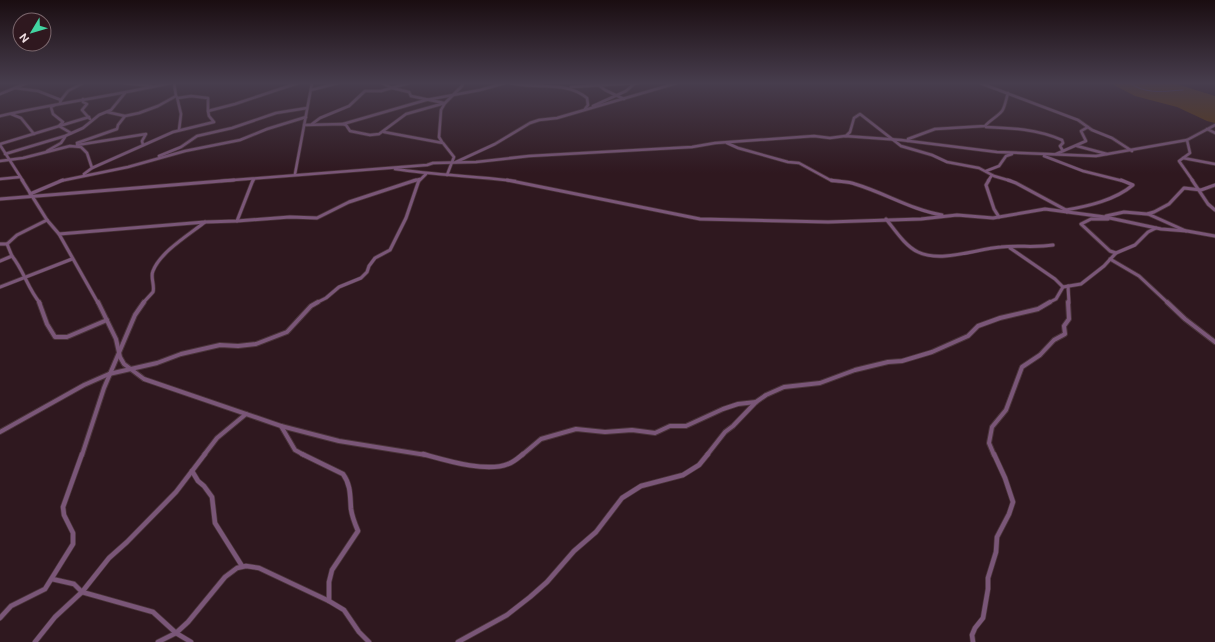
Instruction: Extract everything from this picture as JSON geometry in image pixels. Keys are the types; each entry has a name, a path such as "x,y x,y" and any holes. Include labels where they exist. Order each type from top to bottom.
{"street":[{"path":"0,116 16,113"},
{"path":"53,113 63,122 59,126"},
{"path":"85,113 92,121"},
{"path":"5,154 71,134 89,125 99,115 105,113"},
{"path":"112,113 125,116 138,113"},
{"path":"179,130 181,124 181,113"},
{"path":"82,175 92,168 179,130 214,122 208,113"},
{"path":"151,160 198,136 232,128 276,113"},
{"path":"295,174 306,113"},
{"path":"312,124 321,117 332,113"},
{"path":"304,125 343,124 379,113"},
{"path":"343,124 346,125 350,131 375,136 384,132 408,113"},
{"path":"441,113 440,140 454,157 454,162 447,175"},
{"path":"454,162 495,144 530,123 574,113"},
{"path":"985,126 992,118 1000,113"},
{"path":"1060,113 1078,120 1088,127 1112,138 1132,151"},
{"path":"12,114 21,118 34,134"},
{"path":"845,136 850,132 854,118 860,114 900,146 926,153 947,162 974,166 992,175 1016,183 1066,211 1104,200 1123,192 1133,185 1116,178 1084,171 1039,154"},
{"path":"70,146 117,129 118,125 125,116"},
{"path":"89,117 0,144 47,220 59,234 107,320 116,339 124,364 144,379 281,426 296,429 322,438 417,452 465,465 483,466 506,465 514,462 541,440 576,429 605,432 632,430 655,433 670,426 686,426 723,409 738,404 756,402"},
{"path":"31,195 66,179 128,167 151,160 240,140 267,129 306,117"},
{"path":"0,199 31,195 254,179 295,174 454,162 476,162 529,156 692,147 715,143 806,136 830,138 845,136 891,139 948,147 1017,153 1083,156 1110,155 1187,140 1215,125"},
{"path":"59,126 71,134"},
{"path":"908,141 910,137 935,130 985,126 1012,127 1043,132 1062,140 1063,142 1060,146 1064,151"},
{"path":"1055,154 1086,140 1081,131 1088,127"},
{"path":"1207,129 1215,133"},
{"path":"384,132 443,142"},
{"path":"0,160 23,158 70,146 146,134 142,141 143,145"},
{"path":"45,152 61,143 65,136"},
{"path":"1187,140 1190,152 1180,160 1180,162 1208,204 1215,210"},
{"path":"727,143 738,148 788,162 799,163 832,180 854,183 880,195 904,202 925,212 943,216"},
{"path":"1076,145 1110,155"},
{"path":"70,146 81,147 86,151 92,168"},
{"path":"986,171 999,166 1006,156 1017,153"},
{"path":"1183,158 1215,164"},
{"path":"389,168 426,174 483,177 526,183 700,219 828,222 921,219 957,215 999,217 1045,209 1112,218 1156,228 1215,236"},
{"path":"59,234 205,222 290,217 319,218 346,203 420,179 426,174"},
{"path":"992,175 986,185 994,209 999,217"},
{"path":"0,179 20,177"},
{"path":"237,221 254,179"},
{"path":"0,432 84,385 109,374 220,345 238,346 256,344 287,332 311,306 326,298 338,287 361,278 366,274 369,266 375,258 390,250 406,218 420,179"},
{"path":"1148,214 1168,205 1178,197 1184,188 1199,190 1214,186"},
{"path":"1105,217 1117,213 1128,212 1148,214 1187,231"},
{"path":"1112,218 1091,219 1081,224 1088,232 1100,240 1110,251 1116,253"},
{"path":"886,219 916,252 922,254 935,256 998,247 1034,248 1053,245"},
{"path":"0,244 7,244 17,235 47,220"},
{"path":"0,618 11,606 45,589 73,544 73,533 64,514 63,507 109,374 135,315 153,292 152,272 156,265 168,252 205,222"},
{"path":"458,642 507,615 530,597 547,582 574,551 596,532 622,498 641,486 678,477 699,465 724,432 756,402 777,389 820,383 855,370 888,362 902,361 932,352 968,336 978,326 1000,318 1038,309 1056,299 1066,287 1081,284 1104,266 1116,253 1135,245 1148,232 1156,228"},
{"path":"7,244 12,256 20,266 24,278 33,295 40,303 47,324 55,337 67,337 107,320"},
{"path":"973,642 972,635 975,628 983,618 988,589 988,578 996,552 997,537 1010,514 1013,502 1005,478 989,443 992,427 1006,410 1022,367 1040,355 1054,340 1065,334 1064,326 1069,319 1066,287 1009,247"},
{"path":"0,261 12,256"},
{"path":"0,287 72,259"},
{"path":"1110,259 1139,276 1186,319 1215,342"},
{"path":"35,642 56,617 82,592 109,558 162,507 217,438 246,414"},
{"path":"281,426 295,450 344,474 349,483 352,514 358,531 352,542 336,563 330,576 329,601"},
{"path":"192,471 198,481 204,486 212,497 215,523 242,566"},
{"path":"158,642 176,633 198,611 225,577 242,566 259,568 315,596 329,601 349,615 360,632 369,642"},
{"path":"52,579 74,584 82,592 153,612 176,633 191,642"}],"shaded area":[{"path":"1190,113 1215,113 1215,123"}]}
